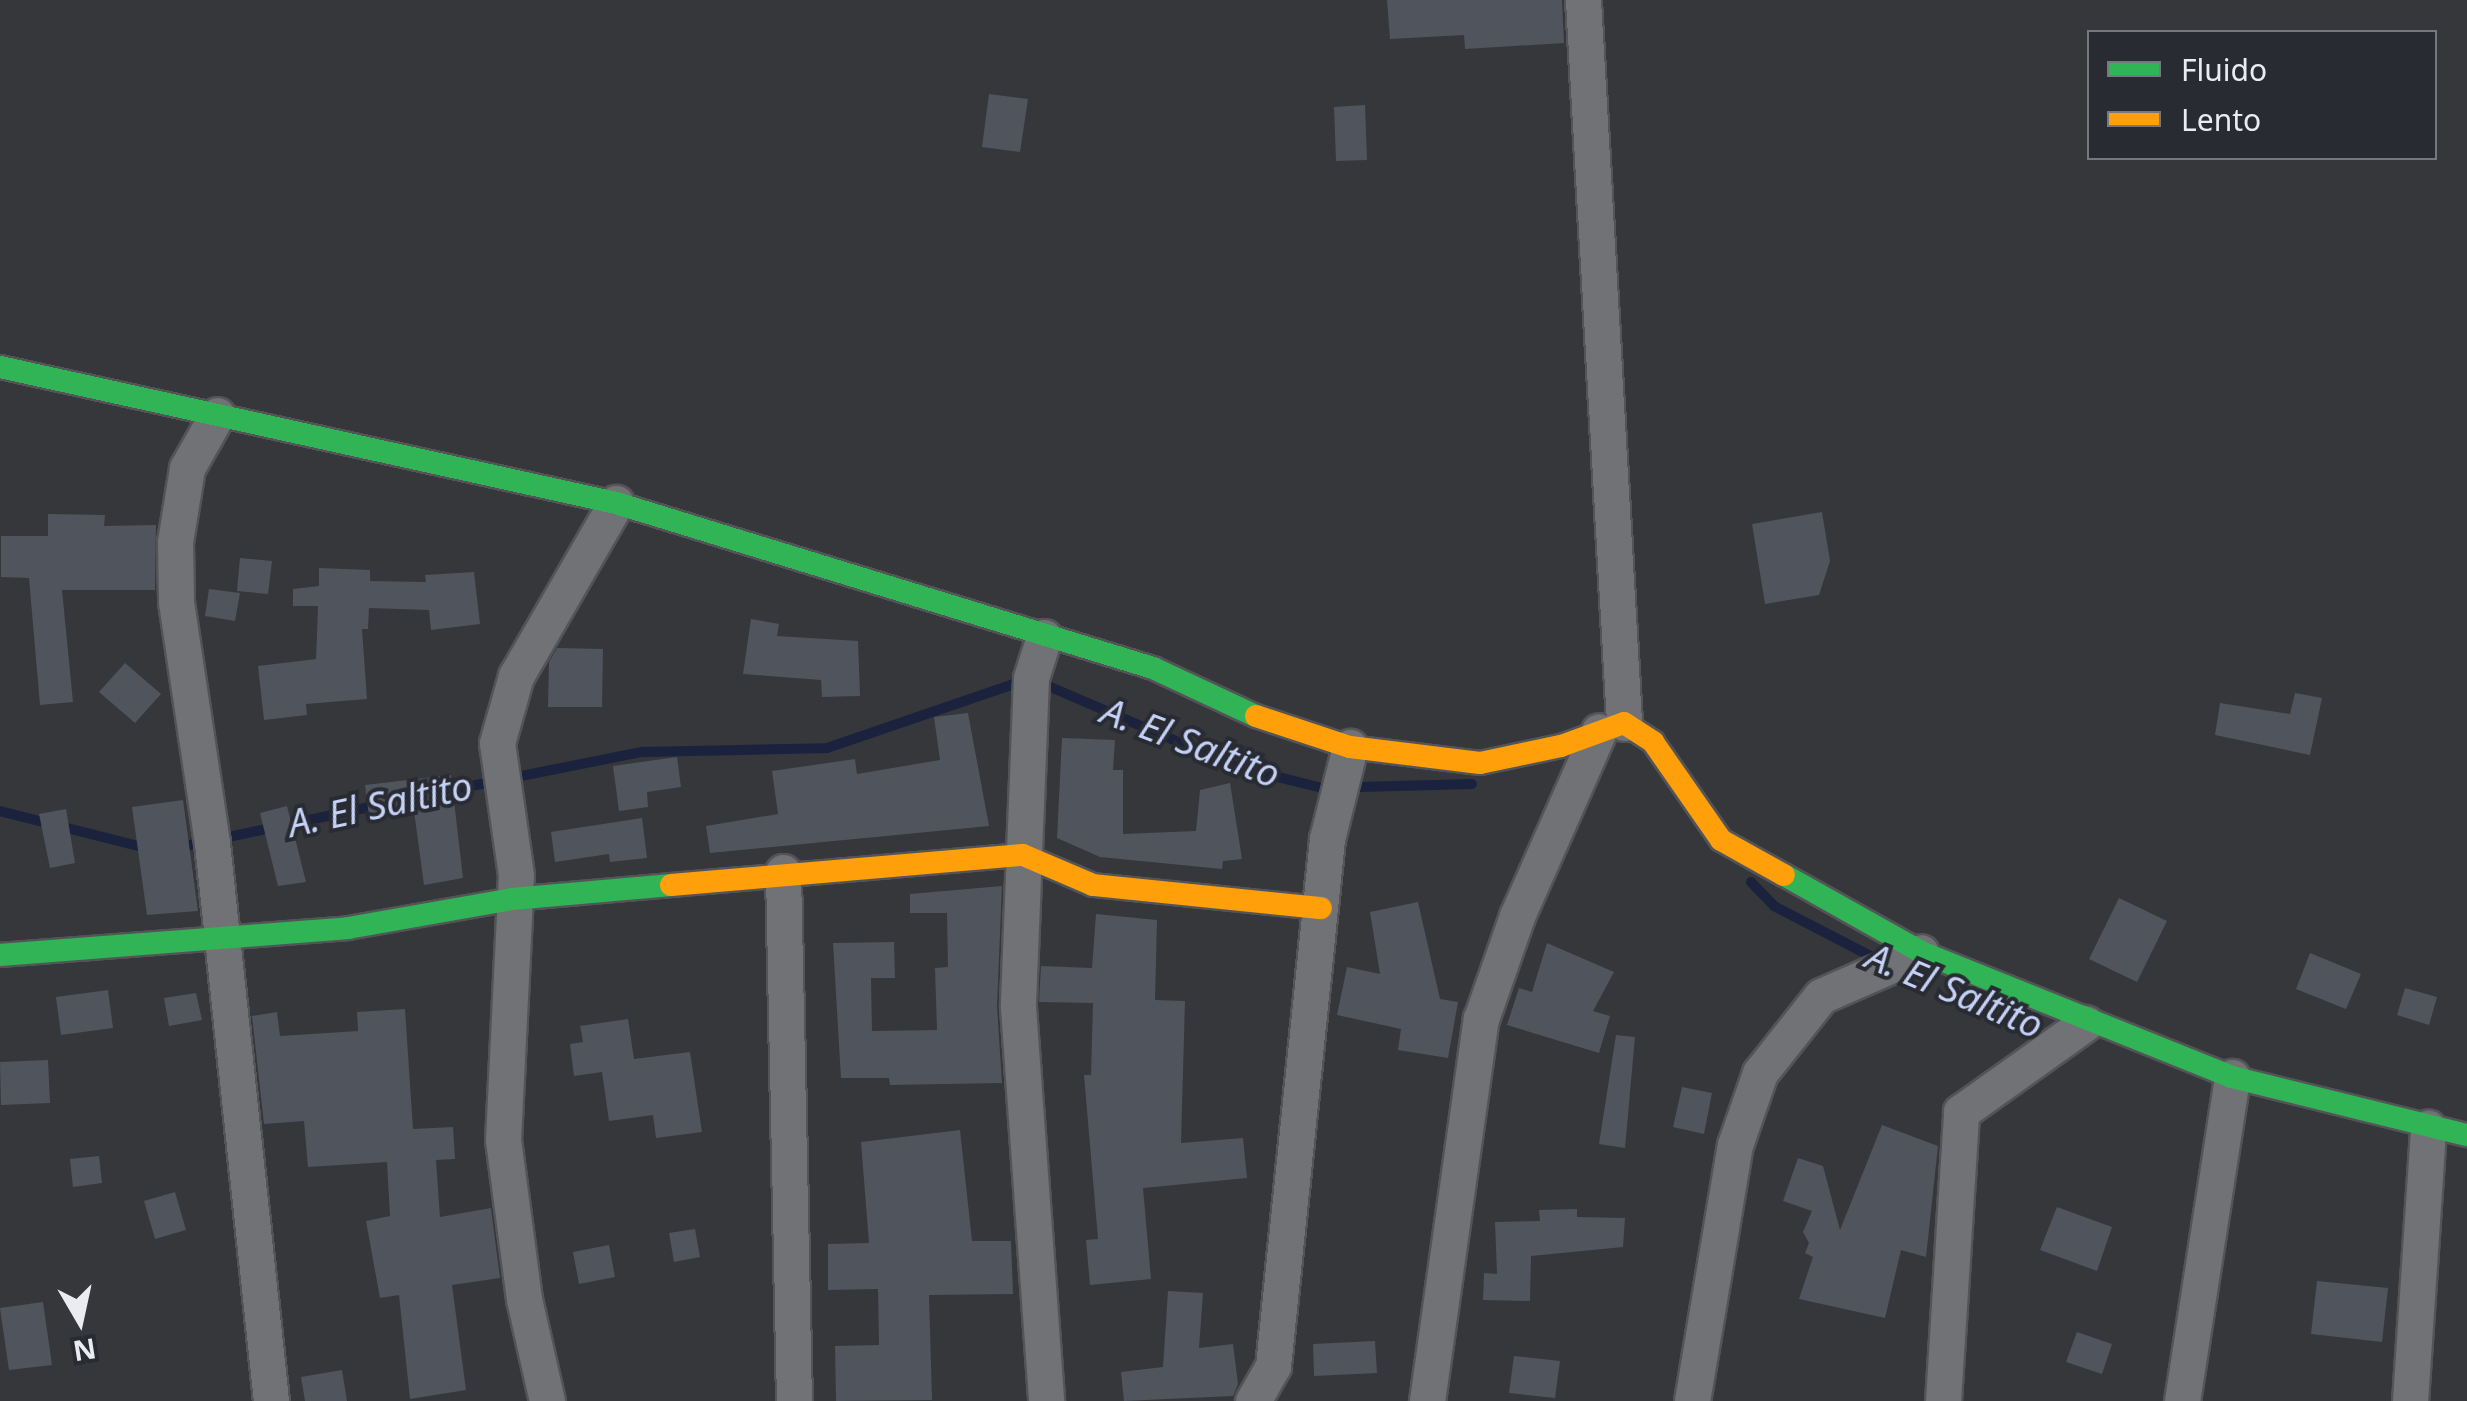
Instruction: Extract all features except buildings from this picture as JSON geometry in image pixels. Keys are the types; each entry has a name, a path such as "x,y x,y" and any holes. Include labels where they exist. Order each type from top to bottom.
{"street":[{"path":"1426,1401 1481,1018 1517,916 1611,727 1583,0"},
{"path":"0,367 616,503 1152,668 1276,725 1350,748 1480,763 1611,727 1653,742 1721,840 1921,952 2086,1023 2232,1077 2467,1135"},
{"path":"217,415 187,468 175,542 176,602 223,940 271,1401"},
{"path":"547,1401 524,1299 503,1140 516,876 497,743 516,676 616,503"},
{"path":"1044,637 1031,678 1018,1007 1046,1401"},
{"path":"1253,1401 1273,1366 1328,839 1350,748"},
{"path":"0,955 348,928 512,900 782,872 1023,855 1092,885 1321,908"},
{"path":"782,872 794,1401"},
{"path":"1692,1401 1735,1145 1760,1073 1821,996 1921,952"},
{"path":"1942,1401 1961,1112 2086,1023"},
{"path":"2182,1401 2232,1077"},
{"path":"2410,1401 2428,1128"}],"waterway":[{"name":"A. El Saltito","path":"441,792 642,752 827,748 1023,681"},
{"name":"A. El Saltito","path":"1039,682 1234,766 1322,788 1472,784"},
{"name":"A. El Saltito","path":"177,848 380,805"},
{"name":"A. El Saltito","path":"0,811 150,849"},
{"name":"A. El Saltito","path":"1751,882 1774,906 1880,961"}],"traffic: fast":[{"path":"0,367 616,503 1153,668 1256,716"},
{"path":"1784,875 1921,952 2232,1077 2467,1135"},
{"path":"0,955 348,928 512,899 671,885"}],"traffic: slow":[{"path":"1256,716 1350,747 1480,763 1561,746 1624,723 1653,742 1721,840 1784,875"},
{"path":"671,885 1023,855 1093,885 1321,908"}]}
